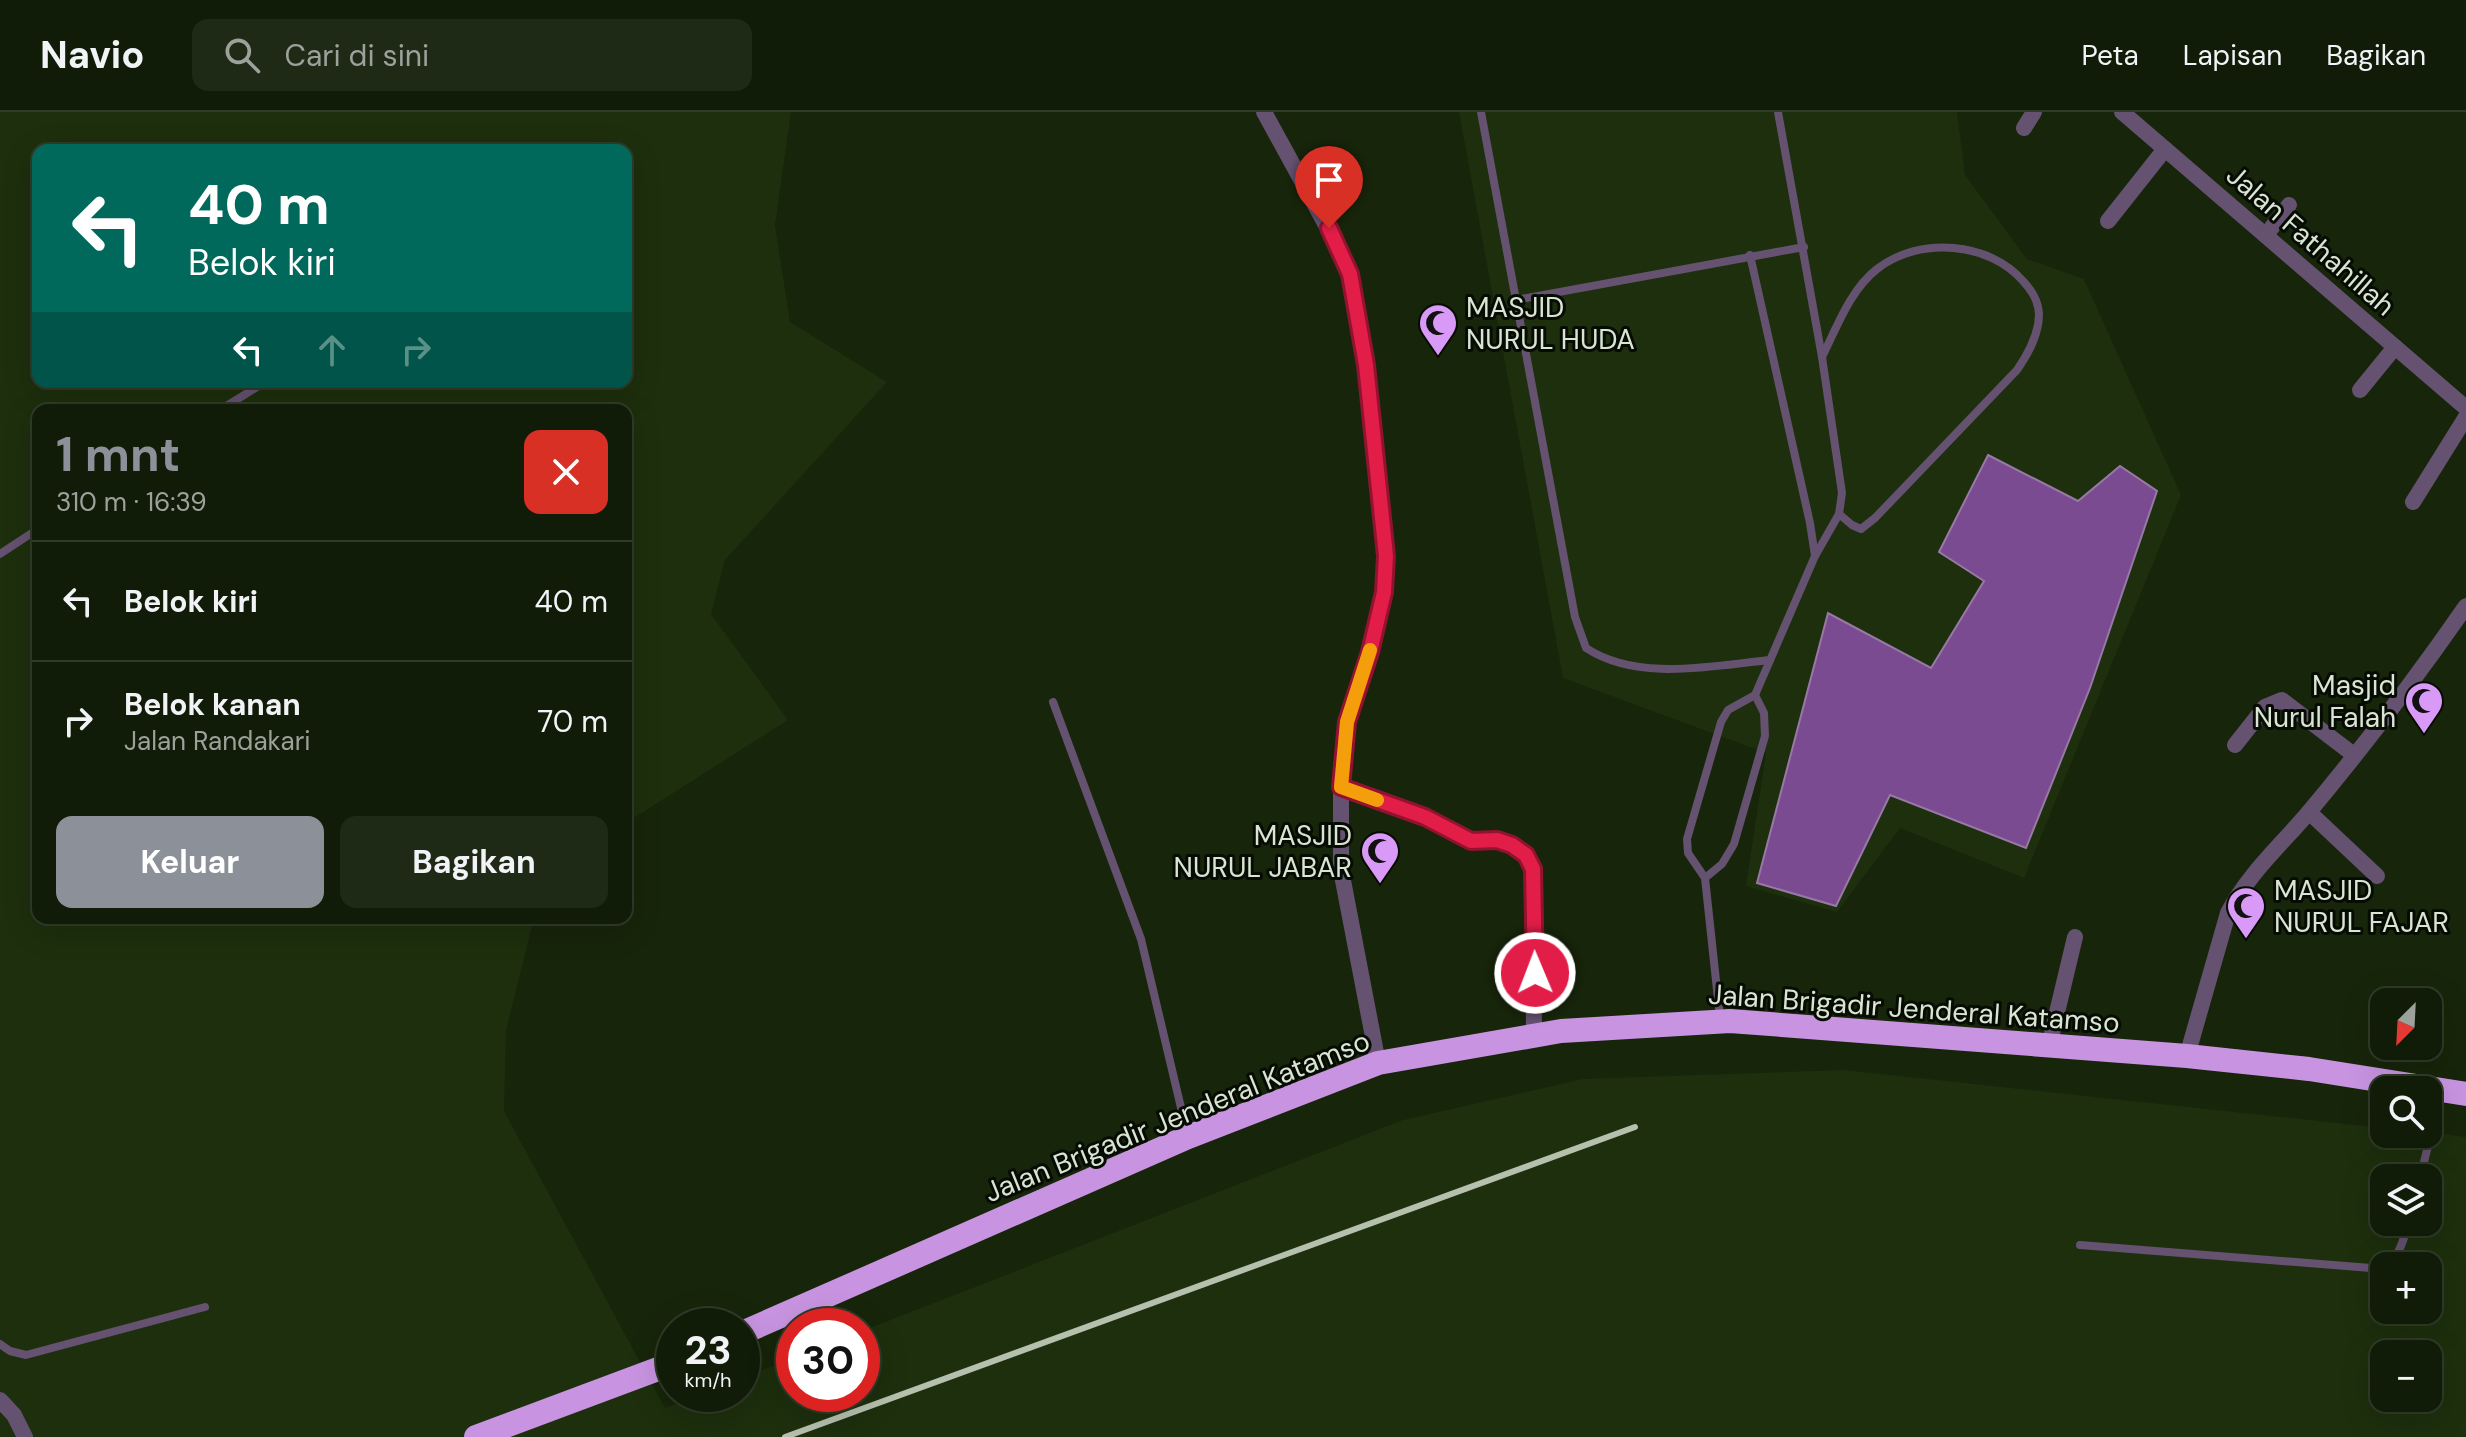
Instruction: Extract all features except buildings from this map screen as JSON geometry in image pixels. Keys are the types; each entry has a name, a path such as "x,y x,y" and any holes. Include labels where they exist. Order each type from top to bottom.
{"highway":[{"name":"Jalan Brigadir Jenderal Katamso","path":"760,1325 1188,1137 1378,1063 1561,1031 1720,1022 2187,1056 2309,1069 2454,1092"},
{"path":"476,1437 656,1370"}],"street":[{"path":"1264,112 1343,256 1350,274 1366,365 1386,576 1370,652 1347,722 1341,787 1341,870 1378,1063"},
{"path":"2024,128 2034,112"},
{"name":"Jalan Fathahillah","path":"2122,112 2466,408"},
{"path":"2108,221 2165,149"},
{"path":"2266,235 2289,205"},
{"path":"2360,390 2395,347"},
{"path":"2413,502 2466,417"},
{"path":"2187,1056 2228,913 2251,877 2309,812 2429,660 2466,606"},
{"path":"2235,745 2265,707 2282,700 2354,755"},
{"path":"1341,787 1425,817 1471,841 1497,840 1512,845 1526,855 1533,869 1534,1035"},
{"path":"2309,812 2377,876"},
{"path":"2049,1046 2075,937"},
{"path":"0,1400 14,1415 25,1437"}],"lane":[{"path":"1481,112 1575,617 1586,648 1614,661 1658,668 1770,660"},
{"path":"1720,1022 1705,878 1688,853 1687,839 1721,722 1728,710 1755,695 1815,556 1839,514 1842,493 1804,247 1778,112"},
{"path":"1516,300 1804,247"},
{"path":"1822,357 1840,319 1867,278 1895,258 1938,248 1952,247 1980,253 2012,268 2034,294 2039,312 2032,345 2017,370 1875,518 1861,529 1839,514"},
{"path":"1750,255 1815,556"},
{"path":"230,404 255,388"},
{"path":"0,554 32,533"},
{"path":"1705,878 1722,864 1734,844 1765,736 1764,713 1755,695"},
{"path":"1053,702 1141,939 1188,1137"},
{"path":"2426,1164 2454,1092"},
{"path":"2080,1245 2371,1268 2386,1264 2397,1255 2403,1236"},
{"path":"0,1344 10,1351 26,1355 205,1307"}],"shaded area":[{"path":"0,112 791,112 775,225 790,322 887,382 725,560 711,614 788,720 632,819 632,404 32,404 32,924 532,924 506,1030 504,1111 656,1391 656,1412 760,1412 760,1371 776,1365 776,1412 880,1412 880,1324 1403,1120 1583,1079 1844,1070 2370,1126 2370,1148 2442,1148 2442,1134 2466,1137 2466,1437 0,1437"},
{"path":"1459,112 1957,112 1965,175 2027,259 2084,279 2181,495 2024,878 1900,828 1837,912 1746,886 1766,753 1563,678"},
{"path":"1988,455 2078,501 2120,466 2157,491 2090,688 2026,848 1890,795 1836,906 1757,883 1828,613 1931,668 1984,581 1939,552"}],"railway":[{"path":"785,1437 1635,1127"}],"slow traffic":[{"path":"1370,650 1347,722 1341,787 1377,800"}],"place":[{"name":"MASJID NURUL HUDA","path":"1438,357"},
{"name":"Masjid Nurul Falah","path":"2424,735"},
{"name":"MASJID NURUL JABAR","path":"1380,885"},
{"name":"MASJID NURUL FAJAR","path":"2246,940"}],"route":[{"path":"1329,228 1350,274 1366,365 1386,556 1384,592 1370,652 1347,722 1341,787 1425,817 1471,841 1497,840 1512,845 1526,855 1533,869 1535,973"}]}
